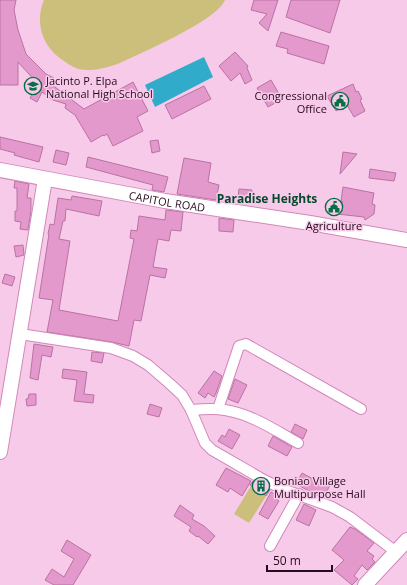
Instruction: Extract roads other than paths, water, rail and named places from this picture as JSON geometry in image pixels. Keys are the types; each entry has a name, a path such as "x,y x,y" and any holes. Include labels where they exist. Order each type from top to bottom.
{"main road":[{"name":"CAPITOL ROAD","path":"0,170 165,201 310,223 407,240"},
{"path":"0,452 45,179"},
{"path":"365,585 407,540"}],"street":[{"path":"20,334 111,348 133,356 148,365 182,395 191,410 201,436 212,450 264,480 332,507 350,517 396,552"},
{"path":"218,409 239,346 242,344 246,344 361,409"},
{"path":"191,410 218,409 236,412 249,417 298,443"},
{"path":"270,546 299,494"}],"water":[{"path":"204,57 213,77 155,107 145,85"}],"place":[{"name":"Jacinto P. Elpa National High School","path":"33,86"},
{"name":"Congressional Office","path":"340,101"},
{"name":"Agriculture","path":"334,207"},
{"name":"Boniao Village Multipurpose Hall","path":"261,486"}],"district":[{"name":"Paradise Heights","path":"267,198"}]}
